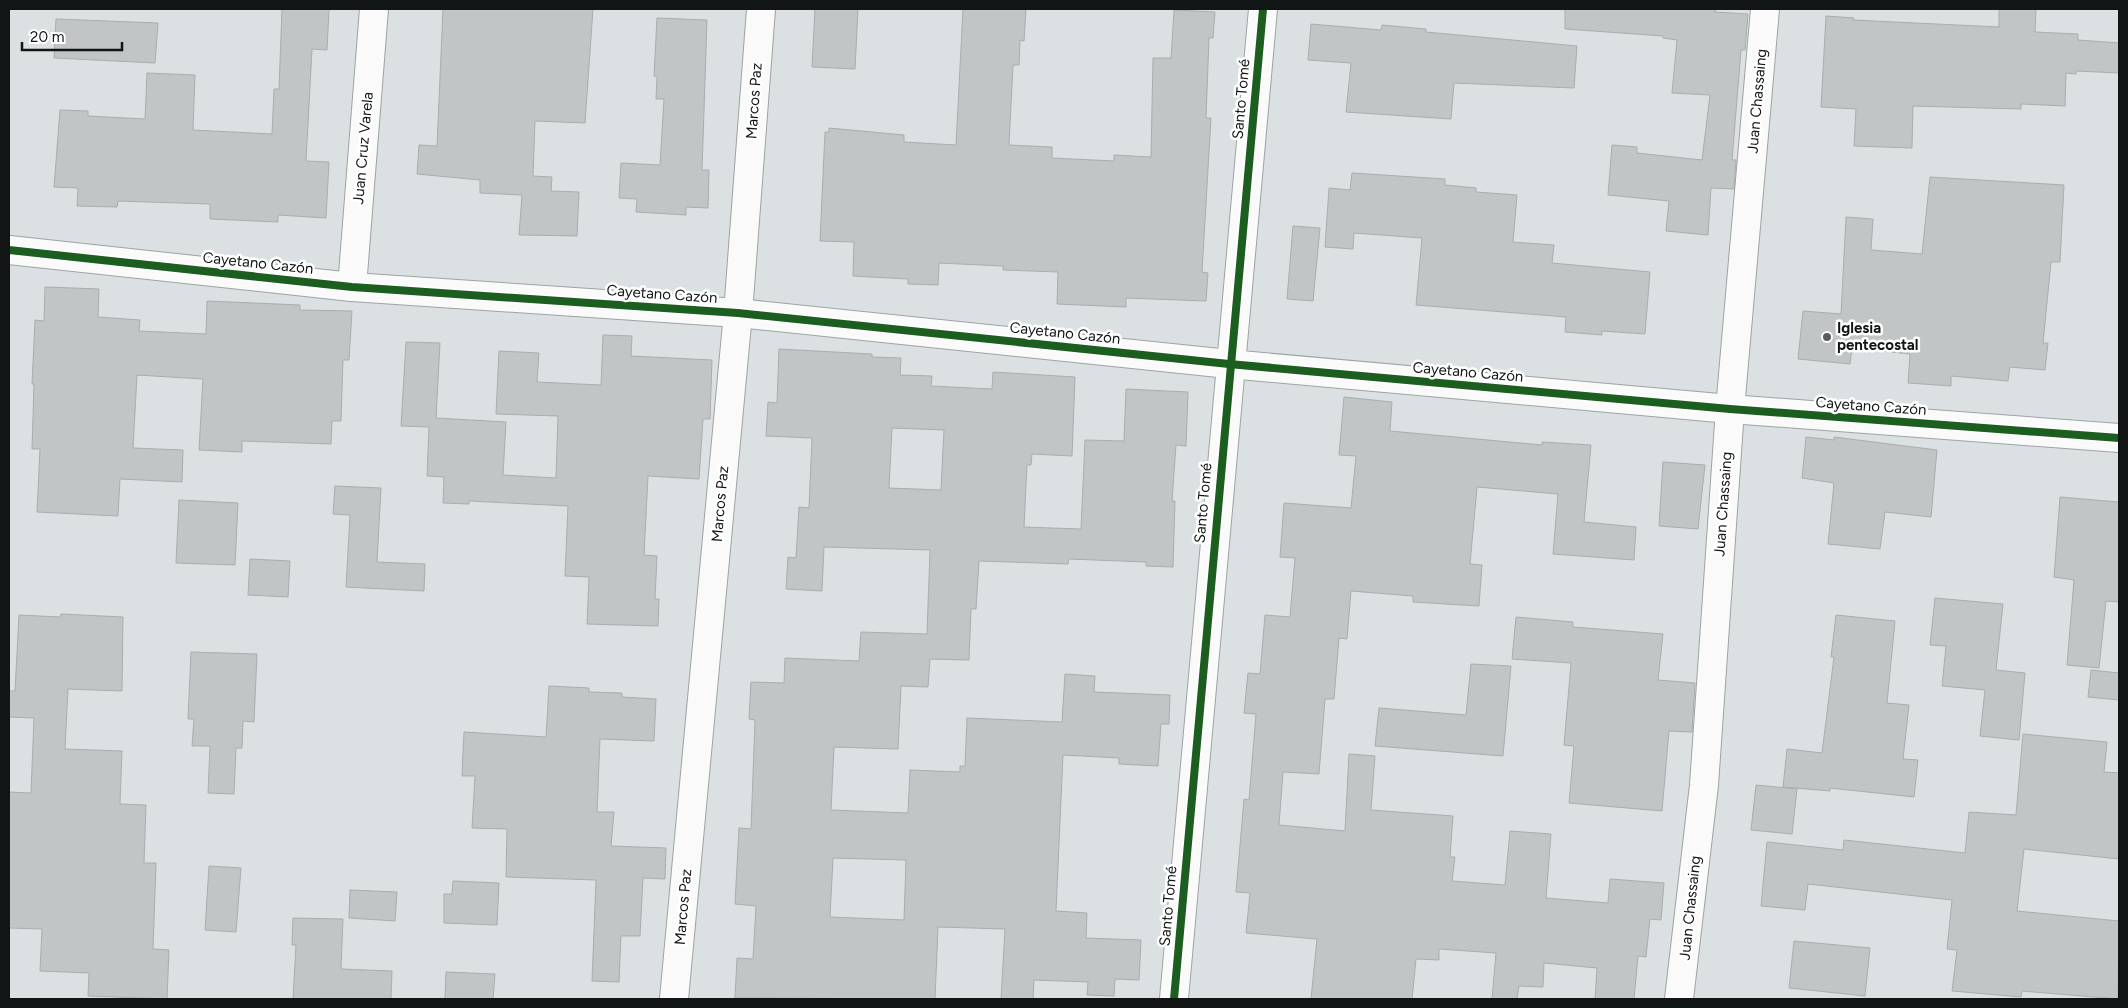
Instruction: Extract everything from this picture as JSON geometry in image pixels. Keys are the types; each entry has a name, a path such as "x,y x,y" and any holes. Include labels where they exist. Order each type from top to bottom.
{"street":[{"name":"Juan Cruz Varela","path":"352,287 374,9"},
{"name":"Marcos Paz","path":"674,999 738,313 762,9"},
{"name":"Santo Tomé","path":"1174,999 1229,364 1263,9"},
{"name":"Juan Chassaing","path":"1679,999 1704,784 1730,408 1764,9"},
{"name":"Cayetano Cazón","path":"9,250 352,287 738,313 1229,364 1730,408 2119,438"}],"building":[{"path":"282,9 329,9 327,50 312,49 306,161 329,162 326,218 278,215 278,222 210,219 210,204 118,201 117,207 77,206 78,188 54,187 60,110 88,111 88,116 145,119 147,73 195,75 193,130 272,134 274,89 279,89"},
{"path":"443,9 593,9 585,123 535,121 533,176 552,177 551,191 579,192 577,236 519,235 522,195 480,193 480,180 417,174 419,145 437,146"},
{"path":"815,9 858,9 855,69 812,67"},
{"path":"963,9 1026,9 1024,41 1020,40 1019,65 1013,65 1009,145 1052,147 1052,158 1114,161 1114,155 1151,157 1153,58 1171,58 1174,10 1215,12 1213,38 1209,38 1206,118 1211,118 1202,272 1208,273 1206,301 1126,298 1126,307 1057,304 1058,272 1003,270 1003,266 939,263 938,285 908,284 908,279 853,276 854,242 820,241 825,132 829,132 829,128 904,135 904,142 956,145"},
{"path":"1565,9 1716,9 1715,12 1748,14 1745,50 1741,50 1732,160 1736,160 1734,189 1711,188 1708,235 1666,231 1669,201 1608,195 1612,145 1637,147 1637,153 1702,160 1710,95 1672,93 1677,40 1663,38 1663,36 1565,29"},
{"path":"1999,9 2036,9 2035,32 2078,34 2078,40 2119,43 2119,73 2076,71 2076,74 2066,73 2065,106 2021,104 2021,109 1913,106 1912,148 1854,146 1856,109 1821,107 1826,16 1854,18 1853,20 1999,27"},
{"path":"657,18 707,20 702,170 709,170 708,208 686,207 686,215 636,212 637,199 619,198 621,163 660,165 664,99 656,99 657,77 654,76"},
{"path":"56,19 158,23 155,63 54,58"},
{"path":"1311,24 1381,30 1382,25 1426,29 1426,32 1577,46 1574,88 1454,83 1451,119 1346,112 1351,63 1308,60"},
{"path":"1352,173 1445,179 1445,185 1476,188 1476,192 1517,195 1513,242 1554,245 1552,263 1650,272 1645,334 1602,331 1602,335 1565,332 1566,317 1416,305 1422,238 1354,233 1353,249 1325,247 1329,188 1350,190"},
{"path":"1930,177 2064,185 2060,262 2051,262 2043,343 2048,343 2045,370 2010,367 2008,381 1951,376 1951,386 1908,383 1910,354 1852,348 1850,364 1798,359 1803,311 1841,314 1846,217 1873,219 1871,250 1922,254"},
{"path":"1293,226 1320,228 1313,301 1287,299"},
{"path":"45,287 99,289 98,317 140,320 139,331 206,334 207,301 300,305 300,310 352,311 349,360 343,360 341,421 332,421 331,444 242,441 242,452 199,450 203,379 137,375 133,448 183,450 182,482 120,479 118,516 37,512 40,449 32,449 34,384 32,384 35,320 44,321"},
{"path":"603,335 632,336 631,356 712,360 710,419 703,419 699,479 648,476 644,555 657,556 655,599 659,599 658,626 587,624 589,577 565,576 568,506 469,501 469,504 443,503 444,477 427,476 429,427 401,426 406,342 440,343 436,418 506,422 503,475 556,478 558,416 496,414 499,351 539,353 537,382 601,385"},
{"path":"779,349 872,354 872,357 901,358 900,375 932,376 931,386 992,389 993,372 1075,377 1072,456 1032,454 1031,465 1027,465 1024,527 1081,529 1085,440 1124,441 1126,389 1188,392 1186,446 1176,445 1172,501 1175,501 1173,567 1146,566 1146,562 1069,559 1068,564 979,561 976,609 971,609 969,660 930,659 928,687 901,686 898,749 834,747 831,810 908,813 910,770 960,772 960,766 965,766 967,718 1062,722 1065,674 1095,676 1094,692 1170,695 1169,724 1161,724 1158,766 1119,764 1119,758 1063,755 1056,911 1087,913 1086,938 1141,940 1139,980 1115,979 1114,996 1087,995 1088,982 1034,980 1033,999 1001,999 1005,929 938,927 935,999 735,998 737,958 753,959 756,906 735,904 739,828 751,829 755,720 749,719 751,682 784,683 785,658 859,661 861,632 927,634 930,550 824,547 822,591 786,589 788,557 796,558 799,507 809,508 812,438 766,436 768,402 777,403","holes":["892,428 944,430 941,490 889,488","833,858 906,860 904,920 830,917"]},
{"path":"1344,397 1392,402 1390,431 1542,445 1542,442 1591,445 1584,522 1636,527 1634,560 1553,554 1558,494 1477,487 1470,564 1482,565 1479,606 1413,602 1413,596 1351,591 1347,639 1339,638 1334,699 1325,699 1319,774 1283,772 1279,825 1345,831 1349,754 1375,756 1371,810 1453,816 1450,857 1455,857 1452,881 1505,885 1510,831 1551,834 1546,898 1608,903 1610,879 1664,883 1661,920 1650,919 1646,957 1638,956 1634,999 1595,999 1597,968 1544,963 1543,987 1519,986 1517,999 1492,999 1496,953 1439,949 1439,960 1416,959 1412,999 1311,999 1317,939 1246,933 1250,893 1236,892 1244,799 1249,800 1256,714 1244,713 1248,673 1260,674 1265,615 1290,617 1295,558 1280,557 1284,503 1351,508 1356,456 1339,455"},
{"path":"1806,437 1834,440 1834,437 1937,450 1931,517 1885,512 1880,549 1828,544 1834,483 1802,478"},
{"path":"1663,462 1705,465 1698,529 1659,526"},
{"path":"335,486 381,488 377,562 425,564 424,591 346,587 350,515 333,514"},
{"path":"2060,497 2119,502 2119,602 2106,601 2099,668 2067,665 2074,580 2054,577"},
{"path":"179,500 238,503 235,565 176,563"},
{"path":"250,559 290,561 288,597 248,595"},
{"path":"1935,598 2003,604 1996,670 2025,673 2019,740 1980,736 1985,690 1942,686 1946,646 1930,645"},
{"path":"61,614 123,617 122,691 68,689 65,749 122,751 120,804 146,805 144,863 156,863 153,949 169,950 167,999 88,996 89,973 40,971 42,929 9,928 9,792 31,793 34,718 9,717 9,691 15,691 19,615 60,617"},
{"path":"1836,615 1895,621 1887,703 1909,705 1903,759 1918,760 1914,797 1830,788 1830,791 1783,787 1787,749 1822,753 1834,657 1831,657"},
{"path":"1516,617 1573,622 1573,627 1663,634 1658,680 1695,683 1692,732 1669,731 1662,811 1569,803 1574,746 1564,745 1571,663 1512,659"},
{"path":"191,652 257,654 254,722 243,721 242,748 236,748 234,794 208,793 210,746 192,746 194,719 188,719"},
{"path":"1471,664 1511,666 1503,756 1375,746 1379,708 1466,715"},
{"path":"2091,670 2119,673 2119,700 2088,697"},
{"path":"549,686 589,688 589,692 622,693 622,697 656,699 654,741 600,739 597,812 614,812 611,846 666,848 665,879 643,878 640,936 621,936 619,982 592,981 596,880 506,877 507,829 472,828 475,776 462,776 464,732 546,737"},
{"path":"2023,734 2107,742 2104,772 2119,773 2119,859 2024,849 2017,911 2119,921 2118,999 2022,991 2021,997 1952,991 1957,950 1947,949 1952,900 1808,884 1805,910 1761,906 1767,842 1843,850 1844,840 1965,853 1969,812 2016,815"},
{"path":"1756,785 1797,789 1792,834 1751,830"},
{"path":"209,866 241,868 236,932 205,930"},
{"path":"453,881 499,883 497,925 444,923 444,894 452,894"},
{"path":"350,890 397,892 395,921 349,918"},
{"path":"293,918 343,919 341,969 392,971 391,999 293,999 296,945 292,945"},
{"path":"1794,941 1870,948 1865,996 1789,988"},
{"path":"446,972 495,974 493,999 445,999"}],"cycle path":[{"path":"1174,999 1263,9"},
{"path":"9,250 352,287 738,313 1229,364 1730,409 2119,438"}],"place":[{"name":"Iglesia pentecostal","path":"1827,337"}]}
